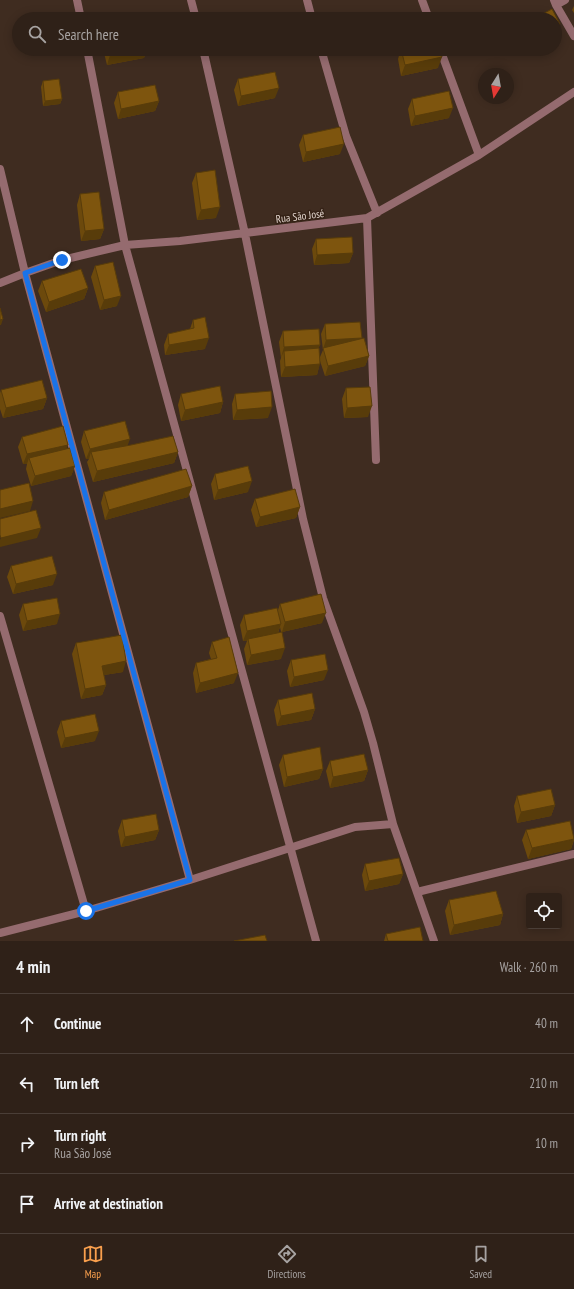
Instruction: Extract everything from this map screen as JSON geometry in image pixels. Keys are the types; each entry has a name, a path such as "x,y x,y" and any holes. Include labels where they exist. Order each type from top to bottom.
{"street":[{"path":"77,0 80,12"},
{"path":"191,0 194,12"},
{"path":"307,0 310,12"},
{"path":"422,0 426,12"},
{"path":"560,12 555,3 565,0"},
{"path":"562,15 574,36"},
{"path":"88,56 124,245 289,848 316,941"},
{"path":"205,56 245,234 305,526 323,598 364,712 393,824 434,941"},
{"path":"323,56 346,136 377,213"},
{"path":"443,56 479,155"},
{"name":"Rua São José","path":"0,283 62,260 124,245 245,234 367,218 479,155 574,92"},
{"path":"0,169 25,273 190,880"},
{"path":"367,218 376,460"},
{"path":"0,616 86,911"},
{"path":"0,933 86,911 355,828 393,824"},
{"path":"417,892 574,854"}],"building":[{"path":"552,9 554,12 546,12"},
{"path":"403,56 442,57 405,65"},
{"path":"275,72 279,88 241,96 238,79"},
{"path":"59,79 62,99 45,101 43,81"},
{"path":"155,85 159,101 121,109 118,92"},
{"path":"449,91 453,108 415,116 412,99"},
{"path":"340,127 344,144 306,152 303,135"},
{"path":"215,170 220,207 201,210 196,173"},
{"path":"99,192 104,229 85,231 80,194"},
{"path":"352,237 353,253 317,255 316,239"},
{"path":"113,262 121,296 104,300 95,266"},
{"path":"81,269 88,288 49,302 42,281"},
{"path":"0,308 3,319 0,320"},
{"path":"205,317 209,338 169,345 168,334 194,328 193,320"},
{"path":"360,322 362,338 326,340 325,324"},
{"path":"319,329 320,345 284,347 283,331"},
{"path":"364,338 369,356 328,366 323,348"},
{"path":"319,348 320,364 285,367 284,351"},
{"path":"42,380 47,398 6,408 1,390"},
{"path":"220,386 223,402 185,410 181,394"},
{"path":"370,387 372,406 347,408 346,388"},
{"path":"271,391 272,407 237,410 235,394"},
{"path":"125,421 130,439 90,449 84,431"},
{"path":"63,426 68,445 27,454 22,437"},
{"path":"173,436 178,452 97,471 91,452"},
{"path":"70,448 75,466 35,476 29,458"},
{"path":"248,466 252,481 218,490 215,474"},
{"path":"186,469 192,486 109,510 104,492"},
{"path":"29,483 33,501 0,509 0,490"},
{"path":"295,489 300,507 260,517 255,499"},
{"path":"36,510 41,528 1,538 0,519"},
{"path":"52,556 57,574 16,584 11,566"},
{"path":"321,594 326,613 285,622 280,604"},
{"path":"57,598 60,614 27,621 23,604"},
{"path":"277,608 281,624 247,631 244,615"},
{"path":"282,632 285,648 251,655 248,639"},
{"path":"122,635 126,661 102,666 106,685 85,689 76,643"},
{"path":"229,637 238,673 200,683 196,663 217,658 212,642"},
{"path":"325,654 328,670 294,677 291,660"},
{"path":"312,693 315,709 281,716 278,700"},
{"path":"95,714 99,731 65,738 61,721"},
{"path":"320,747 323,769 287,777 283,755"},
{"path":"364,754 368,770 333,777 330,761"},
{"path":"551,789 555,805 521,812 517,796"},
{"path":"156,814 159,830 125,837 122,820"},
{"path":"570,821 574,839 532,848 526,830"},
{"path":"399,858 403,874 369,881 365,864"},
{"path":"496,891 503,914 454,925 449,900"},
{"path":"420,927 423,941 388,941 386,934"},
{"path":"265,935 267,941 234,941"}],"route":[{"path":"62,260 25,273 190,880 86,911"}]}
